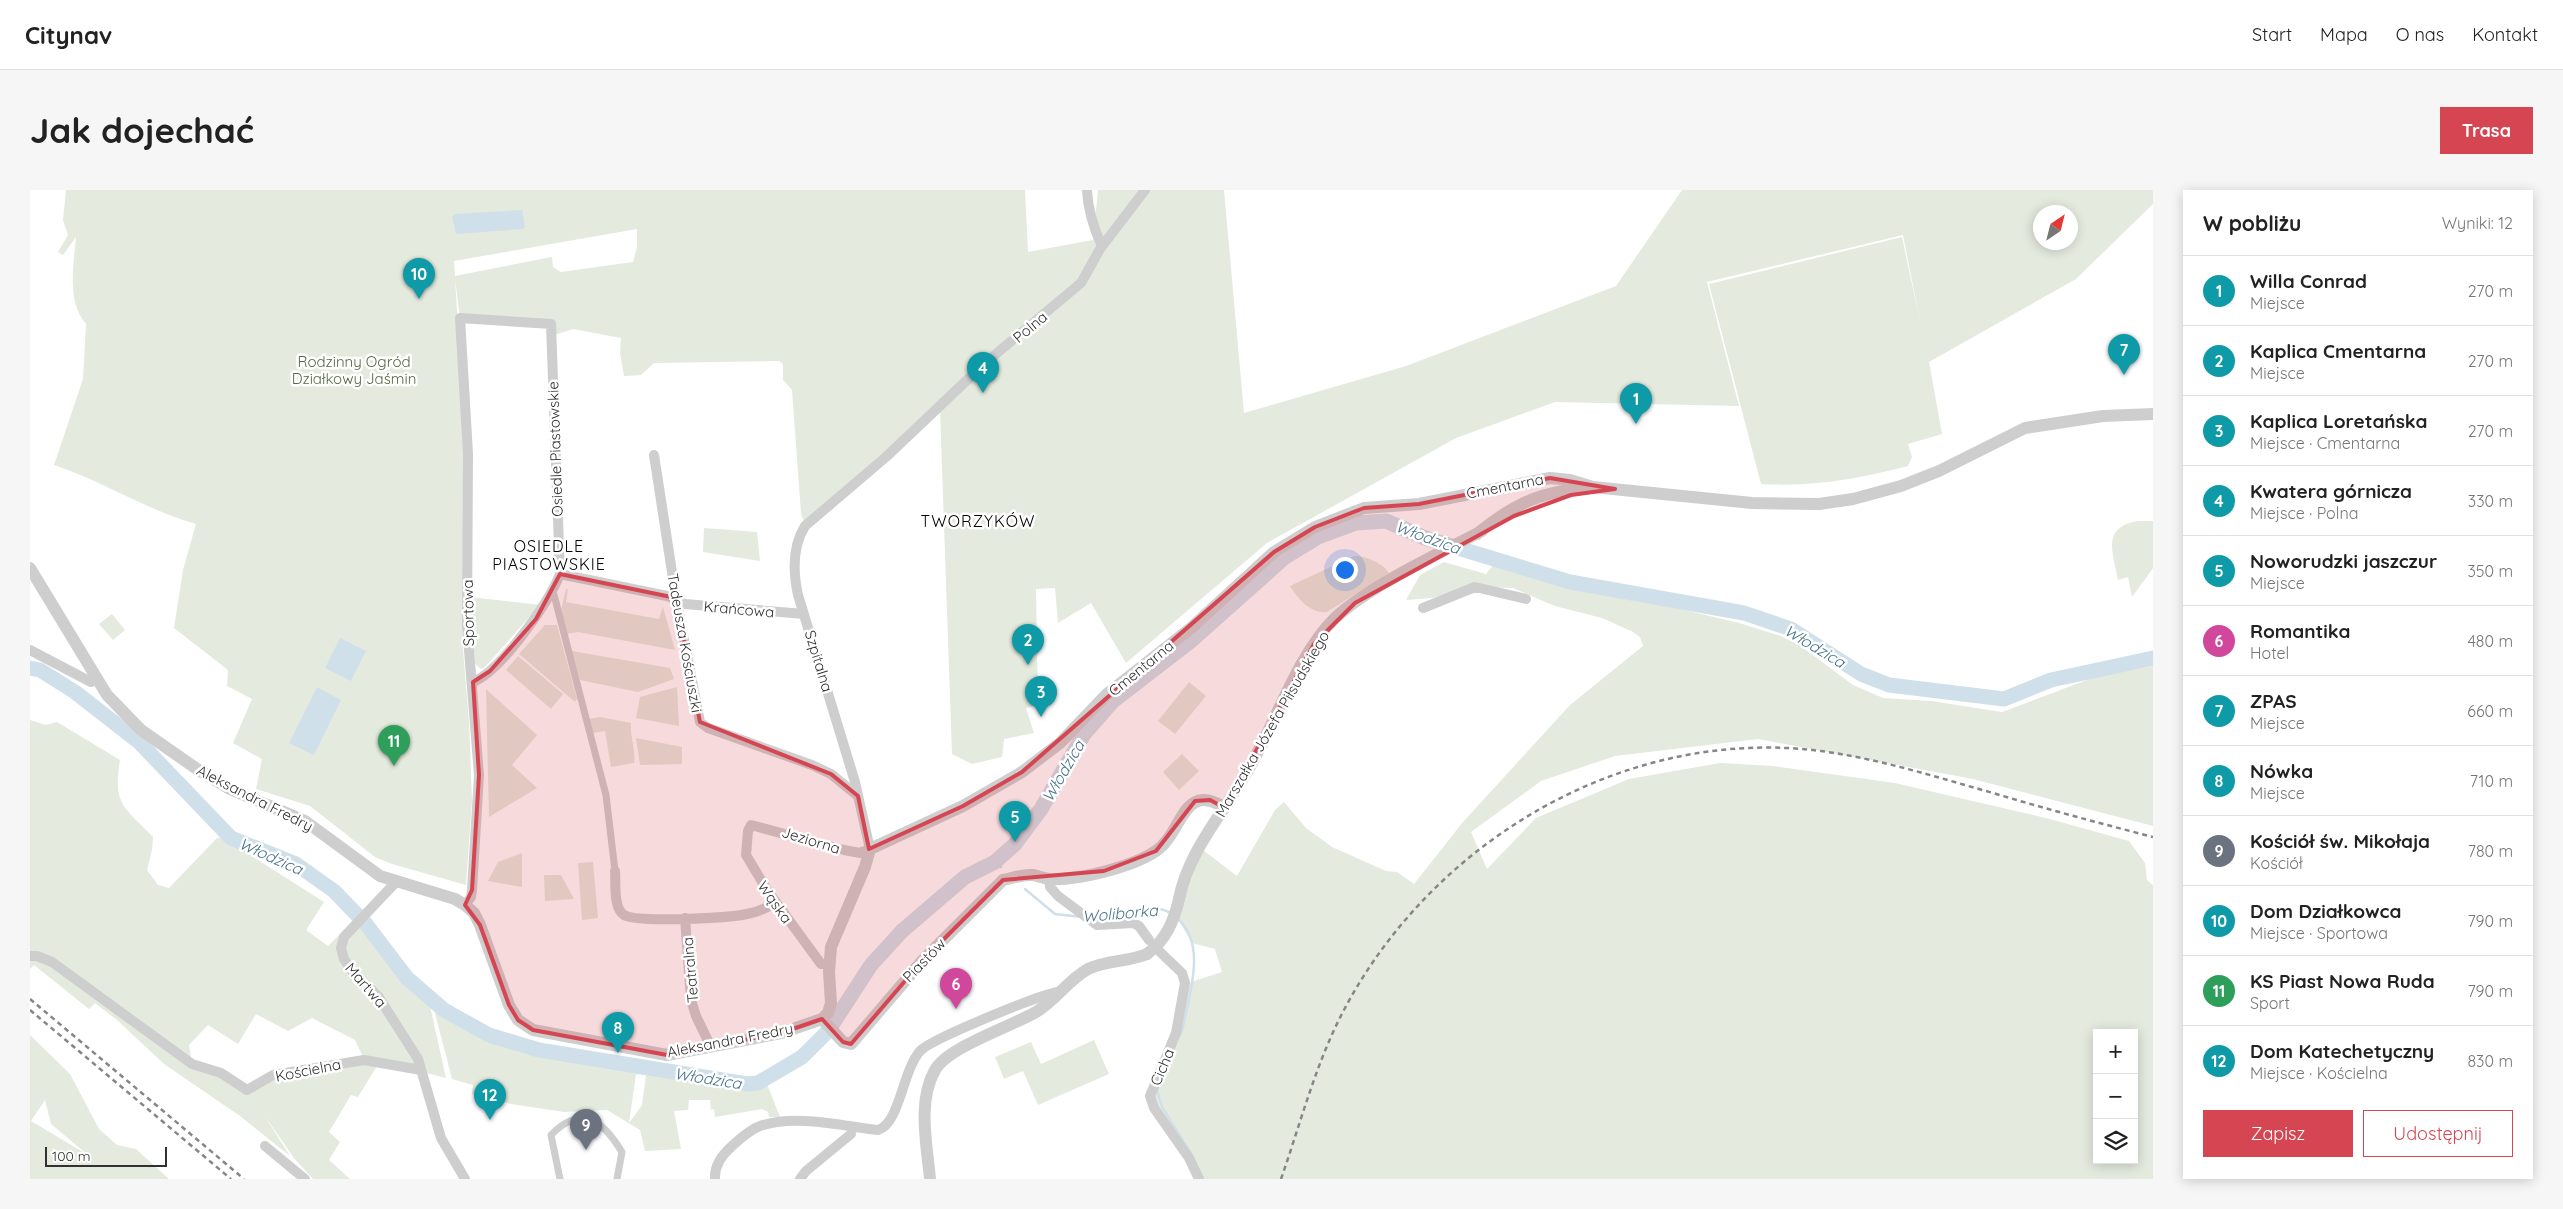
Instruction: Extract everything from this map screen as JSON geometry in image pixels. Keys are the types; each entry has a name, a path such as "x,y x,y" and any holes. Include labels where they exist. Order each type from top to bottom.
{"street":[{"path":"1087,190 1093,226 1102,246"},
{"name":"Polna","path":"804,526 886,457 984,364 1081,283 1102,246 1145,190"},
{"name":"Sportowa","path":"465,905 471,897 472,890 479,775 467,625 468,454 460,318 550,324"},
{"name":"Osiedle Piastowskie","path":"473,682 490,671 536,619 553,591 560,574 550,324"},
{"path":"1477,534 1497,518 1522,504 1558,490 1593,487 1778,504 1819,504 1853,499 1901,486 1932,474 2025,428 2103,416 2153,414"},
{"name":"Tadeusza Kościuszki","path":"654,455 676,598 700,722 708,728 812,765 830,774 858,796"},
{"name":"Cmentarna","path":"870,849 962,806 1022,772 1060,743 1108,694 1190,628 1274,552 1306,531 1339,516 1364,508 1419,504 1513,484 1561,478 1593,487"},
{"path":"1477,534 1518,511 1522,504 1522,491 1513,484"},
{"path":"1494,525 1557,499 1615,489"},
{"name":"Szpitalna","path":"804,526 795,550 794,573 804,614 858,796"},
{"name":"Marszałka Józefa Piłsudskiego","path":"1153,948 1171,925 1190,861 1253,763 1320,635 1354,603 1477,534"},
{"name":"Aleksandra Fredry","path":"30,568 107,695 142,730 198,770 230,789 305,821 380,876 454,899 474,913 480,924 509,1005 518,1020 533,1030 667,1055 781,1033 823,1020"},
{"path":"560,574 676,598"},
{"path":"1423,608 1475,586 1526,599"},
{"path":"553,591 606,795 615,871"},
{"name":"Krańcowa","path":"676,598 684,604 804,614"},
{"path":"30,650 91,682 97,680"},
{"path":"823,1020 828,1013 831,1003 830,964 832,947 862,875 870,849 858,796"},
{"path":"1053,878 1099,872 1156,851 1168,841 1189,806 1195,802 1210,800 1225,808"},
{"name":"Jeziorna","path":"751,824 844,850 860,853 870,849"},
{"name":"Wąska","path":"751,824 748,831 746,855 775,903 821,964 830,964"},
{"name":"Teatralna","path":"615,871 618,906 623,914 633,918 686,918 747,914 775,903"},
{"name":"Piastów","path":"823,1020 843,1042 851,1044 923,960 1003,880 1032,875 1053,878"},
{"name":"Cicha","path":"1053,878 1050,887 1058,896 1097,925 1133,923 1139,926 1153,948 1182,973 1185,983 1176,1033 1150,1096 1154,1108 1189,1158 1199,1179"},
{"name":"Martwa","path":"396,882 372,909 350,929 344,937 341,948 344,959 388,1010 418,1058 421,1070"},
{"name":"Teatralna","path":"686,918 691,1000 696,1016 711,1047"},
{"path":"930,1179 925,1110 929,1085 938,1065 962,1048 1038,1011 1058,992 1088,969 1130,960 1153,948"},
{"name":"Kościelna","path":"30,956 37,956 52,962 192,1064 221,1073 247,1090 273,1074 364,1060 421,1070"},
{"path":"715,1179 716,1169 723,1155 745,1135 761,1126 800,1122 878,1130 884,1128 895,1113 906,1075 921,1050 1036,998 1058,992"},
{"path":"421,1070 441,1138 465,1179"},
{"path":"560,1179 552,1135 561,1125 578,1117 592,1119 609,1132 622,1152 617,1179"},
{"path":"800,1179 806,1171 851,1134"},
{"path":"265,1146 304,1179"}],"highlighted area":[{"path":"1550,478 1615,489 1571,495 1514,516 1355,603 1314,644 1225,808 1210,800 1195,801 1156,851 1104,871 1003,880 923,960 851,1044 843,1042 822,1019 781,1033 667,1055 533,1030 518,1020 509,1005 480,925 465,905 472,890 479,775 473,682 490,671 536,619 560,574 676,598 700,722 831,774 858,796 869,849 963,806 1022,772 1274,552 1315,527 1364,508 1419,504"}],"green space":[{"name":"Rodzinny Ogród Działkowy Jaśmin","path":"66,190 1025,190 1028,252 1093,240 1098,190 1224,190 1244,413 1406,366 1616,286 1682,190 2153,190 2153,204 2076,279 1929,362 1942,434 1908,444 1912,457 1908,466 1872,475 1835,481 1780,485 1761,484 1709,284 1902,237 1921,326 1903,235 1707,282 1739,406 1555,402 1456,438 1267,543 1126,663 1091,603 1058,623 1055,588 1036,589 1038,705 1026,708 1034,733 1004,739 1002,757 972,764 952,754 940,410 805,526 801,513 792,390 783,380 783,364 779,361 654,363 641,375 624,376 620,353 621,338 573,329 551,336 551,324 460,318 455,279 468,477 467,625 462,637 469,721 472,800 466,885 392,864 375,857 310,806 256,789 262,759 233,743 252,699 227,686 228,670 174,628 183,570 196,524 160,511 54,465 83,379 86,324 76,305 74,293 73,270 76,237 63,255 58,252 68,235 63,220","holes":["637,229 637,247 633,262 561,272 553,267 552,257 455,276 454,261"]},
{"path":"2138,521 2153,521 2153,568 2132,597 2128,577 2118,580 2112,543 2114,535 2119,529 2126,524"},
{"path":"704,528 757,532 760,561 703,552"},
{"path":"1354,556 1374,561 1383,566 1389,573 1327,612 1316,611 1310,608 1297,596 1290,586"},
{"path":"1444,562 1486,574 1493,565 1568,589 1680,609 1739,623 1781,636 1802,647 1853,685 1883,698 1931,701 2002,712 2095,677 2153,666 2153,826 1973,779 1758,739 1615,756 1541,781 1471,832 1487,869 1536,818 1629,779 1720,763 1773,766 1895,783 2046,818 2129,841 2145,863 2147,880 2153,885 2153,1179 1199,1179 1154,1108 1157,1078 1191,982 1222,972 1215,949 1192,943 1178,919 1199,847 1237,876 1275,810 1284,802 1306,828 1332,847 1386,871 1397,872 1414,884 1463,822 1570,705 1643,646 1640,637 1602,618 1555,606 1513,588 1475,587 1432,598 1406,600 1420,575"},
{"path":"566,589 568,589 566,602 659,619 663,607 675,650 578,632 567,634 561,610"},
{"path":"470,597 540,605 484,668 481,669 475,664"},
{"path":"112,614 125,630 113,640 99,624"},
{"path":"545,625 557,625 577,699 575,702 519,654"},
{"path":"572,651 670,668 674,679 638,692 580,680"},
{"path":"518,656 563,694 551,709 506,670"},
{"path":"1189,682 1206,696 1175,734 1158,721"},
{"path":"677,687 679,726 636,718 640,697"},
{"path":"486,689 537,735 512,765 537,788 489,817"},
{"path":"600,717 631,723 634,763 611,767 605,731 592,733 589,719"},
{"path":"30,720 46,725 57,722 120,760 118,775 119,796 128,811 153,837 147,870 158,885 169,888 217,838 222,837 324,902 306,930 328,946 357,917 366,924 407,978 444,1010 489,1035 539,1050 747,1084 758,1083 765,1079 780,1117 769,1117 768,1112 762,1109 715,1117 714,1109 711,1110 710,1100 689,1100 688,1110 674,1111 681,1149 645,1151 640,1130 607,1110 564,1112 511,1104 472,1094 473,1085 452,1079 434,1009 430,1006 446,1078 380,1061 358,1097 351,1095 329,1132 340,1142 329,1160 350,1179 313,1179 294,1158 264,1115 290,1156 240,1116 164,1064 117,1020 95,1003 89,1009 34,965 30,969","holes":["256,1014 288,1031 312,1018 355,1040 364,1059 273,1075 247,1090 192,1064 189,1045 208,1025 238,1044","636,1074 646,1075 642,1105 629,1123"]},
{"path":"636,738 682,747 682,764 640,765"},
{"path":"1182,754 1199,771 1179,790 1163,772"},
{"path":"522,853 522,887 488,881 498,862"},
{"path":"593,862 598,918 582,920 578,863"},
{"path":"544,875 561,875 574,899 545,901"},
{"path":"30,1035 70,1074 99,1129 117,1145 136,1149 169,1179 30,1179","holes":["45,1100 51,1124 88,1155 31,1121"]},
{"path":"1094,1040 1109,1074 1038,1105 1023,1071 1004,1079 995,1057 1031,1042 1041,1064"}],"shaded area":[{"path":"522,210 525,227 523,229 456,234 452,217 455,214"},
{"path":"340,638 366,651 351,681 325,668"},
{"path":"317,687 341,700 314,755 289,743"}],"waterway":[{"name":"Włodzica","path":"30,668 40,670 75,692 139,742 231,838 296,864 334,891 366,924 407,978 444,1010 489,1035 539,1050 747,1084 758,1083 802,1057 828,1031 871,965 902,931 965,877 995,862 1015,844 1041,809 1084,734 1113,701 1192,640 1285,557 1318,537 1356,523 1386,521 1425,538 1570,582 1744,613 1791,629 1861,674 1889,685 2004,699 2051,680 2153,658"},
{"name":"Woliborka","path":"995,862 1001,867"},
{"name":"Woliborka","path":"1025,889 1055,914 1082,917"},
{"name":"Woliborka","path":"1092,917 1121,915 1149,909 1161,909 1172,914"},
{"name":"Woliborka","path":"1178,919 1187,930 1192,942 1194,956 1192,986 1180,1035"},
{"name":"Woliborka","path":"1157,1090 1162,1107 1192,1155"}],"railway":[{"path":"1281,1179 1326,1049 1345,1008 1383,947 1430,893 1484,846 1544,807 1609,777 1677,757 1749,748 1821,751 1843,754 1908,769 2153,837"},
{"path":"30,999 244,1179"},
{"path":"30,1010 231,1179"}],"place":[{"name":"Dom Działkowca","path":"419,299"},
{"name":"ZPAS","path":"2124,375"},
{"name":"Kwatera górnicza","path":"983,393"},
{"name":"Willa Conrad","path":"1636,424"},
{"name":"Kaplica Cmentarna","path":"1028,665"},
{"name":"Kaplica Loretańska","path":"1041,717"},
{"name":"KS Piast Nowa Ruda","path":"394,766"},
{"name":"Noworudzki jaszczur","path":"1015,842"},
{"name":"Romantika","path":"956,1009"},
{"name":"Nówka","path":"618,1053"},
{"name":"Dom Katechetyczny","path":"490,1120"},
{"name":"Kościół św. Mikołaja","path":"586,1150"}],"district":[{"name":"TWORZYKÓW","path":"978,521"},
{"name":"OSIEDLE PIASTOWSKIE","path":"549,555"}]}
